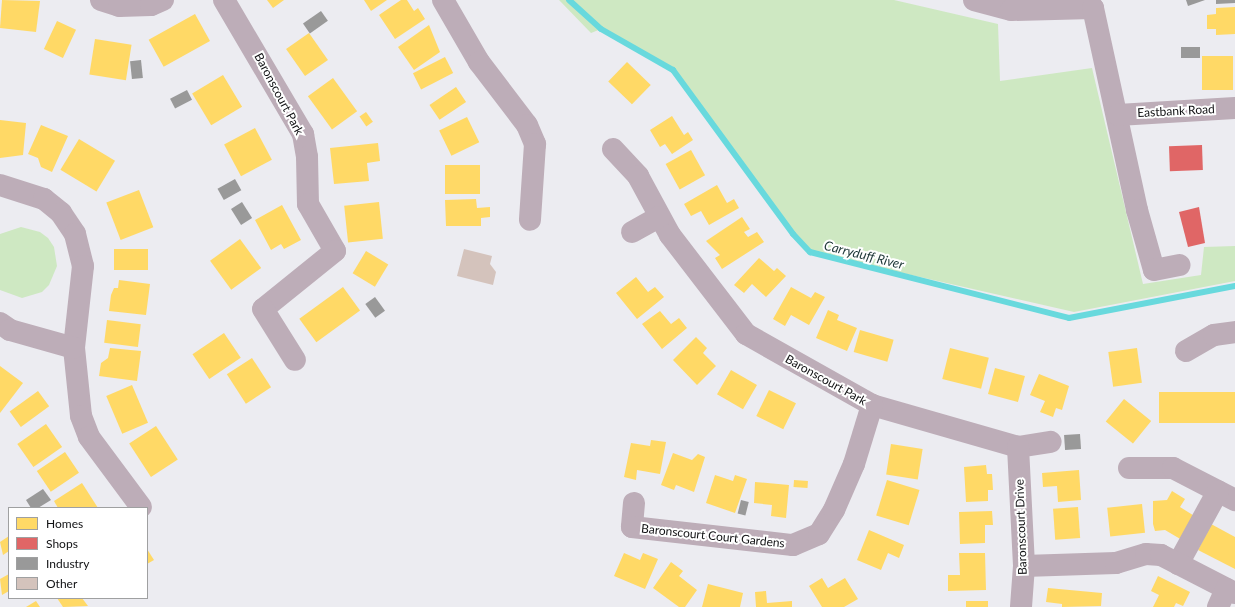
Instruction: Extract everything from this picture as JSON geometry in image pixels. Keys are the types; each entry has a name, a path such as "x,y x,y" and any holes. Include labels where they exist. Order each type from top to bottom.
{"street":[{"path":"101,0 119,6 151,5 163,0"},
{"name":"Baronscourt Park","path":"224,0 303,134 308,157 308,204 335,251 262,309 295,360"},
{"path":"443,0 478,62 527,125 544,142 530,220"},
{"path":"974,0 1011,10 1092,4 1118,115 1137,210 1154,270 1180,264"},
{"name":"Eastbank Road","path":"1118,115 1235,108"},
{"name":"Baronscourt Park","path":"613,149 638,176 659,217 706,286 746,334 872,405 1018,447 1051,442"},
{"path":"0,185 44,199 61,213 75,234 83,266 74,348 81,416 89,437 141,507"},
{"path":"632,232 659,217"},
{"path":"0,323 10,330 74,348"},
{"path":"1186,351 1214,335 1235,332"},
{"name":"Baronscourt Court Gardens","path":"634,503 632,527 794,545 819,534 834,510 854,464 872,405"},
{"name":"Baronscourt Drive","path":"1018,447 1024,566 1022,607"},
{"path":"1129,468 1173,468 1227,496 1178,564"},
{"path":"1024,566 1116,563 1146,554 1161,555 1178,564 1226,596"}],"green space":[{"path":"559,0 894,0 998,24 1000,81 1092,68 1143,284 1201,275 1204,247 1235,246 1235,281 1074,312 810,252 793,234 673,70 601,29 591,33"},
{"path":"21,227 40,232 48,238 54,247 57,266 49,285 42,292 22,298 0,290 0,234"}],"building: Homes":[{"path":"2,0 40,1 36,32 0,28"},
{"path":"267,0 284,0 273,8"},
{"path":"364,0 387,0 371,11"},
{"path":"401,0 407,0 414,11 418,8 425,19 395,39 379,15"},
{"path":"1235,7 1235,34 1216,35 1216,29 1207,29 1207,15 1216,14 1216,8"},
{"path":"195,14 210,41 164,67 149,40"},
{"path":"57,21 76,30 63,58 44,49"},
{"path":"429,25 440,52 414,70 398,47"},
{"path":"309,33 328,60 305,76 286,49"},
{"path":"95,39 132,45 126,80 89,75"},
{"path":"1202,56 1233,56 1233,90 1202,90"},
{"path":"445,57 453,73 421,89 413,73"},
{"path":"627,62 651,85 632,104 608,81"},
{"path":"223,75 242,107 211,125 192,94"},
{"path":"333,78 357,111 332,129 308,96"},
{"path":"456,87 466,102 440,120 429,105"},
{"path":"366,112 373,122 366,126 359,117"},
{"path":"672,116 684,135 688,132 693,140 672,154 665,144 660,147 650,130"},
{"path":"467,117 479,142 451,156 439,131"},
{"path":"0,120 26,123 23,155 0,158"},
{"path":"41,125 68,136 52,172 41,167 38,158 28,154"},
{"path":"255,128 272,160 241,176 224,144"},
{"path":"79,139 115,161 96,191 60,170"},
{"path":"378,143 380,161 367,163 369,181 334,184 330,148"},
{"path":"691,150 705,175 680,189 666,164"},
{"path":"445,165 480,165 480,194 445,194"},
{"path":"717,185 727,203 734,199 739,208 709,225 701,211 691,216 684,204"},
{"path":"139,190 153,227 121,240 106,203"},
{"path":"476,199 477,208 490,207 490,217 481,218 481,226 446,226 445,200"},
{"path":"379,202 383,239 348,242 344,206"},
{"path":"282,205 301,240 284,249 281,244 271,250 255,220"},
{"path":"742,217 750,229 744,232 748,237 757,232 764,242 722,269 715,258 720,255 706,241"},
{"path":"240,239 261,268 231,290 210,261"},
{"path":"114,249 148,249 148,270 114,270"},
{"path":"366,251 388,264 375,287 353,273"},
{"path":"759,258 774,271 777,268 786,276 766,297 752,284 744,293 734,285"},
{"path":"636,277 648,292 655,287 664,297 637,319 616,293"},
{"path":"119,280 150,284 146,315 109,311 111,295 114,288 118,288"},
{"path":"343,287 360,310 316,342 299,319"},
{"path":"791,287 811,298 815,292 825,297 809,325 791,315 785,326 773,319"},
{"path":"828,310 839,315 837,320 857,328 847,351 816,338"},
{"path":"660,311 671,324 679,318 687,328 662,349 642,324"},
{"path":"107,320 141,324 138,347 104,343"},
{"path":"860,330 894,340 887,362 854,352"},
{"path":"224,333 241,358 209,379 192,354"},
{"path":"696,337 707,348 703,353 716,366 697,385 673,360"},
{"path":"110,348 141,351 137,381 99,376 101,363 108,358"},
{"path":"950,348 989,358 981,389 942,379"},
{"path":"1137,348 1142,383 1113,387 1108,352"},
{"path":"252,358 271,387 246,404 227,374"},
{"path":"0,366 23,383 0,413"},
{"path":"995,368 1025,376 1018,402 988,394"},
{"path":"731,370 757,385 743,409 717,394"},
{"path":"1039,374 1069,386 1062,410 1056,408 1053,417 1040,412 1045,401 1030,395"},
{"path":"132,385 148,423 122,434 106,396"},
{"path":"769,390 796,403 783,429 756,416"},
{"path":"38,391 49,406 21,427 10,412"},
{"path":"1159,392 1235,392 1235,423 1159,423"},
{"path":"1124,399 1151,421 1133,444 1106,422"},
{"path":"46,424 62,447 33,467 17,444"},
{"path":"156,426 178,460 151,477 129,443"},
{"path":"651,440 666,442 660,474 637,470 636,480 624,477 631,443 650,446"},
{"path":"891,444 923,449 918,480 886,475"},
{"path":"65,452 79,473 51,492 37,471"},
{"path":"673,453 692,460 698,454 705,457 694,492 676,485 674,490 661,485"},
{"path":"986,465 987,474 992,474 993,490 988,490 988,501 966,502 964,467"},
{"path":"1079,470 1081,500 1058,502 1057,486 1043,487 1042,473"},
{"path":"715,475 733,481 735,475 747,479 735,513 706,503"},
{"path":"794,480 808,481 807,488 794,487"},
{"path":"887,480 920,490 909,525 876,515"},
{"path":"755,482 789,485 786,518 771,516 772,505 754,503"},
{"path":"82,483 97,507 57,507 54,501"},
{"path":"1172,491 1185,499 1180,507 1196,517 1182,540 1165,530 1155,531 1153,524 1153,501 1167,500"},
{"path":"1142,504 1145,533 1110,536 1107,508"},
{"path":"1078,507 1080,538 1055,540 1053,509"},
{"path":"992,511 993,525 985,525 985,543 960,544 959,512"},
{"path":"1211,524 1235,537 1235,569 1198,550"},
{"path":"869,530 904,545 899,558 888,553 881,570 857,560"},
{"path":"8,537 8,552 3,555 0,542"},
{"path":"148,551 154,560 148,563"},
{"path":"624,553 640,560 643,553 658,559 645,589 614,576"},
{"path":"959,553 985,553 986,590 948,591 948,575 960,575"},
{"path":"671,562 683,571 679,576 697,590 685,607 679,607 653,588"},
{"path":"8,575 8,592 2,595 0,579"},
{"path":"1158,576 1190,592 1183,606 1176,603 1174,607 1153,607 1159,595 1151,591"},
{"path":"822,578 828,588 845,578 858,599 844,607 822,607 809,586"},
{"path":"708,584 743,593 740,607 702,607"},
{"path":"1048,588 1102,593 1101,606 1062,607 1062,604 1046,602"},
{"path":"766,591 767,603 792,601 792,607 756,607 755,592"},
{"path":"58,599 83,599 88,606 63,607"},
{"path":"36,601 40,607 26,607"},
{"path":"966,601 988,601 988,607 966,607"}],"building: Shops":[{"path":"1202,145 1203,170 1170,171 1169,146"},
{"path":"1199,207 1205,243 1188,247 1179,212"}],"building: Industry":[{"path":"1186,0 1205,0 1188,6"},
{"path":"1216,0 1235,0 1235,3 1216,4"},
{"path":"321,11 328,21 310,33 303,24"},
{"path":"1181,47 1200,47 1200,58 1181,58"},
{"path":"141,60 143,78 132,79 130,61"},
{"path":"187,90 192,100 175,108 170,99"},
{"path":"235,179 241,190 224,200 218,189"},
{"path":"242,202 252,218 241,225 231,209"},
{"path":"375,297 385,311 375,318 365,304"},
{"path":"1080,434 1081,449 1065,450 1064,435"},
{"path":"43,489 51,500 40,507 30,507 26,500"},
{"path":"741,500 749,502 745,516 738,514"}],"building: Other":[{"path":"464,249 492,256 490,264 496,272 493,285 457,276"}],"waterway":[{"name":"Carryduff River","path":"569,0 601,29 673,70 793,234 810,252 1069,318 1235,286"}]}
